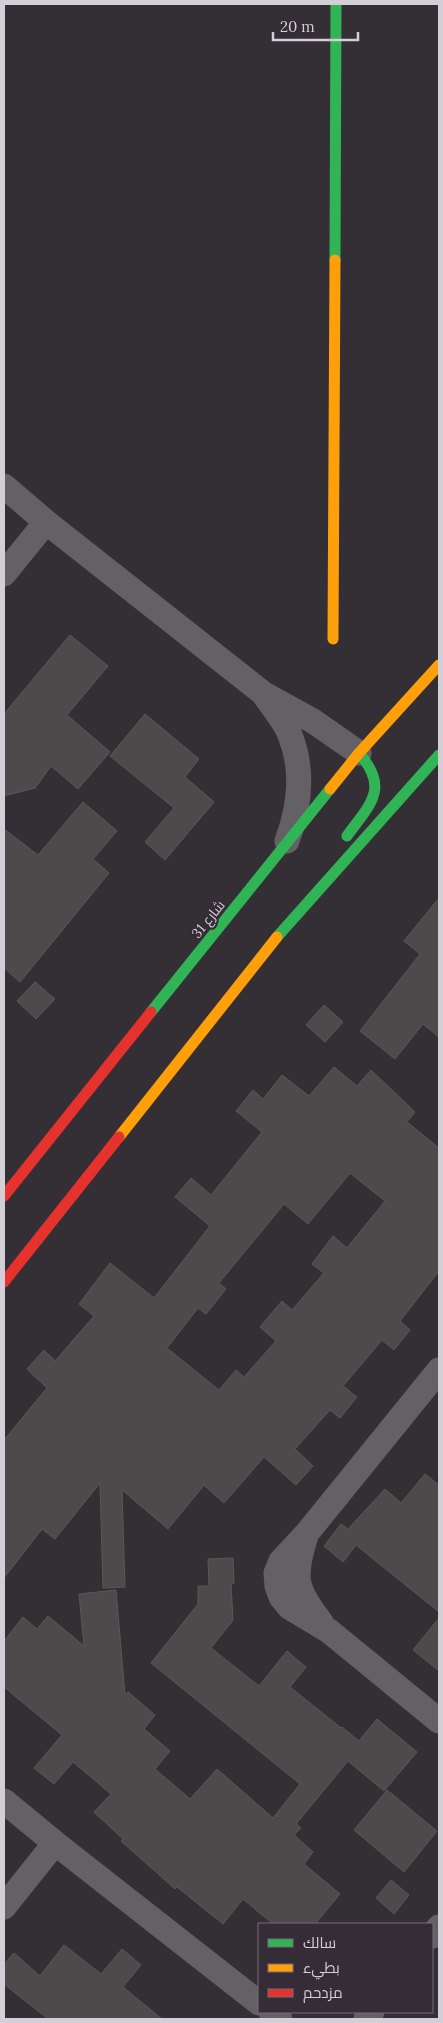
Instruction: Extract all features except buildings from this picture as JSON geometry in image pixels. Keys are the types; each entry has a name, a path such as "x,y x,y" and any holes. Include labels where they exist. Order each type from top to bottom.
{"street":[{"path":"333,639 336,4"},
{"path":"4,486 46,522 264,694 313,721 360,754 370,764 377,785 375,795 342,843"},
{"path":"4,574 46,522"},
{"name":"شارع 31","path":"4,1196 360,754 439,665"},
{"path":"264,694 290,734 298,762 300,792 295,821 284,848"},
{"path":"4,1282 278,936 439,755"},
{"path":"278,936 332,858"},
{"path":"439,1370 307,1533 281,1561 276,1573 277,1586 281,1597 289,1607 329,1631 439,1721"},
{"path":"4,1801 258,2002"},
{"path":"4,1907 55,1843"}],"traffic: fast":[{"path":"335,260 336,4"},
{"path":"347,836 369,805 375,787 368,766 359,753"},
{"path":"277,937 439,755"},
{"path":"151,1012 330,789"}],"traffic: slow":[{"path":"333,639 335,260"},
{"path":"330,789 359,753 439,665"},
{"path":"119,1137 277,937"}],"traffic: jam":[{"path":"4,1196 151,1012"},
{"path":"4,1282 119,1137"}]}
